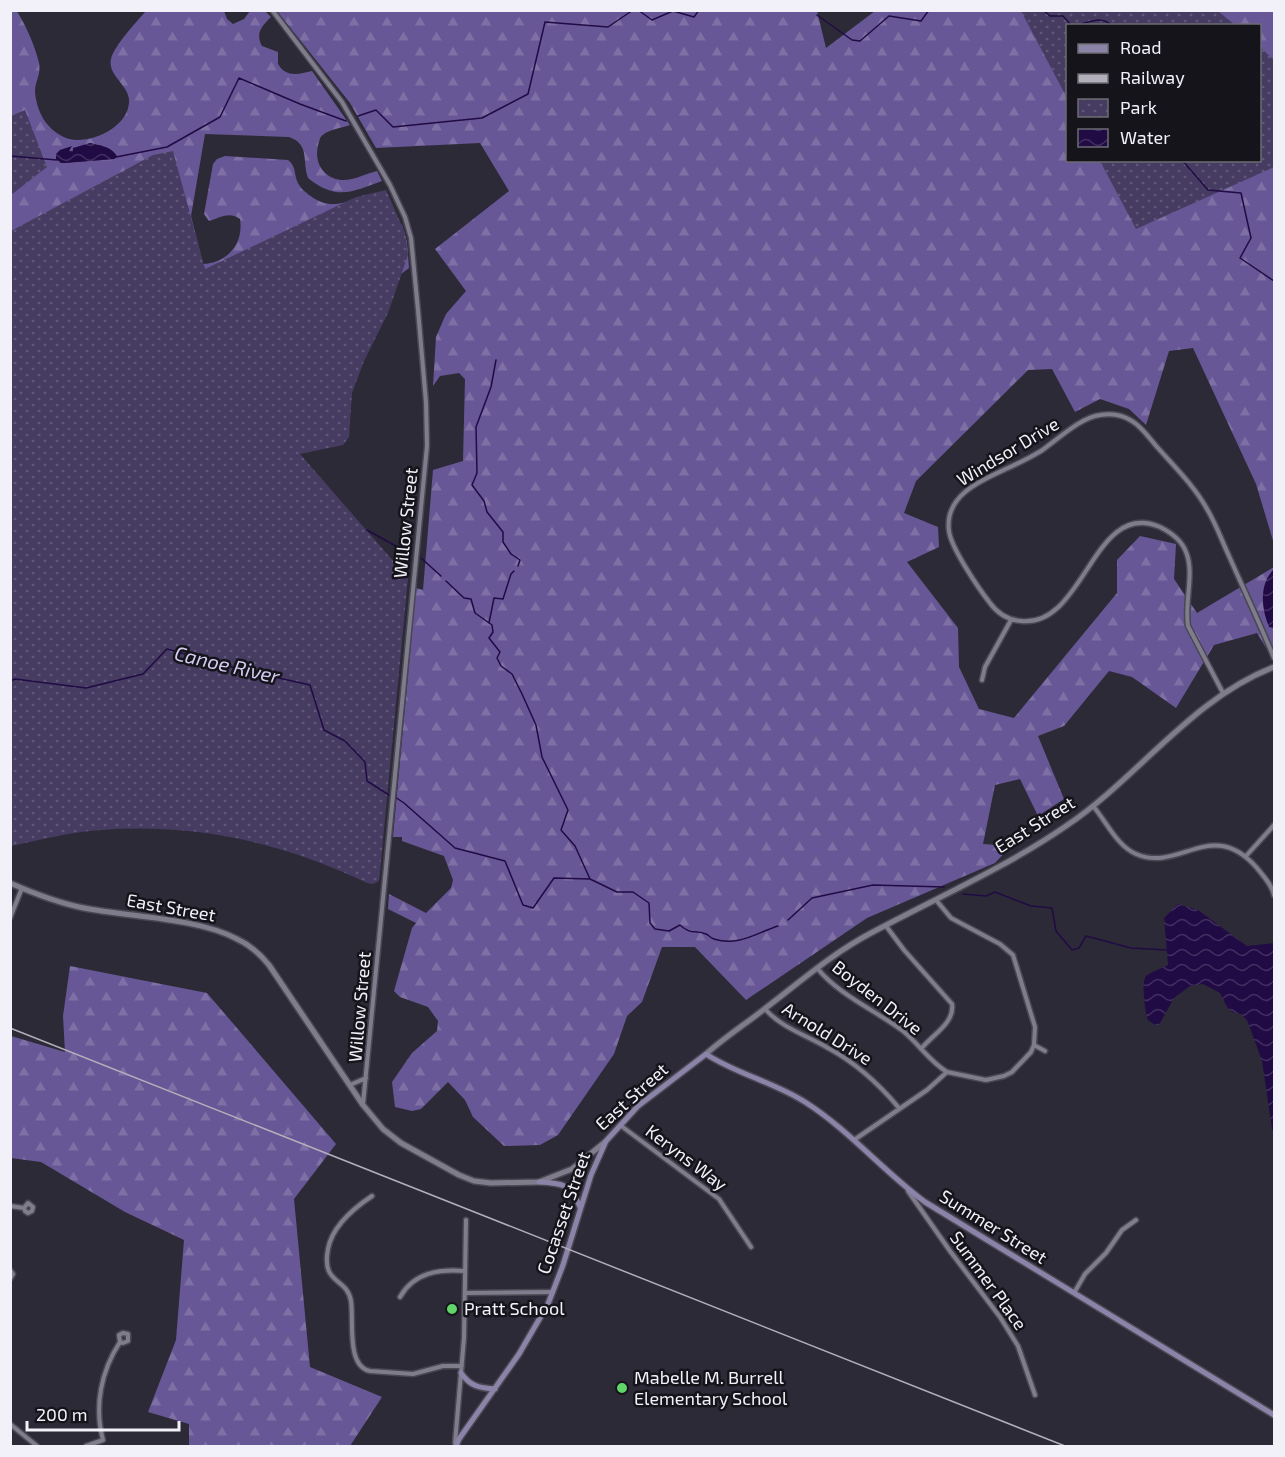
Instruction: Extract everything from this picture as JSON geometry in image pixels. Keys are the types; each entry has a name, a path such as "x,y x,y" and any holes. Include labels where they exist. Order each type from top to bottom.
{"main road":[{"name":"East Street","path":"606,1141 638,1107 706,1054"},
{"name":"Summer Street","path":"706,1054 724,1065 755,1076 806,1102 828,1118 907,1189 964,1227 1275,1415"},
{"name":"Cocasset Street","path":"455,1446 535,1328 553,1292 591,1175 606,1141"},
{"path":"539,1182 568,1187 580,1207"},
{"path":"461,1369 472,1385 495,1389"}],"street":[{"name":"Willow Street","path":"272,10 342,102 397,199 411,238 426,402 426,446 363,1105"},
{"name":"Windsor Drive","path":"1011,620 993,606 953,544 949,532 949,521 956,503 969,488 1032,456 1087,419 1097,415 1113,415 1127,418 1138,426 1201,500 1214,522 1275,658"},
{"path":"982,680 985,667 1011,620 1026,622 1037,620 1057,609 1103,547 1118,531 1136,524 1157,526 1169,532 1186,552 1189,567 1186,609 1188,626 1223,693"},
{"name":"East Street","path":"706,1054 848,946 1043,841 1094,806 1178,729 1223,693 1251,676 1275,667"},
{"path":"1094,806 1123,845 1139,855 1158,858 1204,846 1233,849 1246,856 1275,895"},
{"path":"1246,856 1275,825"},
{"name":"East Street","path":"10,883 54,901 204,927 236,938 256,951 269,964 363,1105 386,1132 394,1139 465,1178 491,1183 539,1182 572,1168 606,1141"},
{"path":"10,918 22,888"},
{"path":"853,1140 927,1090 947,1072 986,1080 1004,1076 1012,1072 1034,1046 1035,1027 1013,955 1000,944 951,918 936,899"},
{"path":"885,926 952,1004 950,1021 921,1049"},
{"name":"Boyden Drive","path":"817,968 835,987 890,1022 947,1072"},
{"name":"Arnold Drive","path":"765,1009 782,1025 830,1049 856,1066 899,1108"},
{"path":"1034,1046 1045,1052"},
{"name":"Willow Street","path":"350,1085 367,1078"},
{"name":"Keryns Way","path":"620,1125 720,1199 751,1247"},
{"name":"Summer Place","path":"907,1189 1000,1317 1018,1346 1035,1395"},
{"path":"372,1196 354,1209 339,1227 331,1239 327,1254 331,1276 346,1288 350,1297 357,1363 367,1371 413,1374 424,1373 443,1366 461,1369"},
{"path":"10,1206 24,1208"},
{"path":"455,1446 465,1293 466,1220"},
{"path":"1074,1293 1085,1274 1106,1253 1122,1230 1137,1220"},
{"path":"10,1270 13,1274 10,1279"},
{"path":"400,1297 411,1283 427,1273 465,1271"},
{"path":"465,1293 553,1292"},
{"path":"105,1446 98,1420 98,1402 102,1385 120,1342"},
{"path":"10,1424 37,1446"},
{"path":"86,1446 103,1440"}],"green space":[{"path":"11,11 18,13 25,25 39,63 35,94 42,117 58,134 78,140 97,136 115,127 127,112 129,97 112,71 111,59 121,41 146,11 224,11 227,19 233,24 244,19 250,11 265,11 271,17 259,33 262,46 278,52 278,64 289,73 312,71 350,125 330,131 321,137 317,158 321,168 329,176 341,180 377,171 382,181 353,191 327,190 308,178 303,149 296,140 289,137 205,134 191,216 203,264 212,263 226,256 236,244 241,228 240,219 236,217 228,215 209,221 204,214 213,164 217,159 225,156 288,160 294,167 301,187 316,200 329,204 363,198 402,225 407,242 409,268 11,566","holes":["90,143 108,148 117,156 114,159 61,163 60,150 70,148 69,152"]},
{"path":"277,11 817,11 826,48 875,11 1274,11 1274,544 1256,484 1193,348 1169,351 1146,425 1129,409 1100,399 1075,412 1052,369 1028,370 916,481 904,513 938,527 939,547 907,562 958,628 959,667 979,709 1014,718 1117,593 1117,560 1140,536 1176,544 1174,579 1197,613 1274,567 1274,655 1271,656 1257,633 1214,645 1176,708 1132,677 1109,671 1064,726 1038,736 1064,799 1038,816 1020,779 995,785 983,844 1011,846 995,863 867,918 746,1000 695,947 662,947 642,1002 627,1016 614,1054 558,1135 540,1145 504,1146 473,1117 465,1100 448,1082 421,1109 412,1111 395,1107 392,1082 412,1053 437,1031 438,1021 428,1007 400,997 394,991 412,928 416,923 388,909 389,894 426,913 451,888 453,880 444,856 402,841 402,837 393,837 416,588 423,590 433,470 463,461 465,379 459,373 440,376 433,386 436,337 446,314 466,291 435,249 509,191 480,143 376,148 350,103"},
{"path":"1021,11 1218,11 1234,24 1066,24 1066,96"},
{"path":"1261,48 1274,60 1274,167 1136,229 1101,162 1261,162"},
{"path":"25,110 47,167 11,195 11,116"},
{"path":"173,151 205,269 356,197 386,190 405,233 408,255 388,313 364,361 352,393 349,437 343,445 300,454 408,578 379,881 373,884 303,856 270,846 204,833 136,829 101,830 67,834 11,846 11,231 153,155"},
{"path":"70,966 207,993 336,1144 294,1199 310,1367 382,1397 350,1446 189,1446 189,1424 148,1412 176,1340 184,1240 125,1212 41,1162 11,1158 11,1036 65,1052 63,1016"}],"water":[{"path":"90,143 109,149 117,157 65,163 56,159 56,154 60,150 72,146 69,151 73,152 73,148"},
{"path":"1274,569 1274,628 1269,627 1266,620 1263,596 1266,582"},
{"path":"1178,904 1198,910 1247,946 1274,943 1274,1142 1262,1061 1247,1020 1227,1007 1220,993 1203,984 1190,986 1174,998 1159,1025 1148,1020 1144,998 1146,976 1168,965 1164,918"}],"waterway":[{"path":"358,116 376,110 393,127 482,118 528,94 545,22 608,27 633,10"},
{"path":"638,10 652,20 673,11 694,17 699,10"},
{"path":"817,15 852,40 860,41 889,16 921,21 929,10"},
{"path":"1043,10 1050,16 1063,16 1070,24"},
{"path":"1082,24 1099,20 1109,24"},
{"path":"116,157 167,147 220,117 239,78 346,121"},
{"path":"10,156 57,160"},
{"path":"1184,162 1208,190 1241,193 1251,238 1240,258 1274,281"},
{"path":"496,360 491,387 476,427 477,473 472,485 484,501 487,512 503,532 503,542 511,554 520,560 518,566"},
{"path":"367,530 410,554"},
{"path":"421,558 441,576"},
{"path":"489,623 494,598 503,599 514,571"},
{"path":"446,581 464,598 471,599 475,613 492,625 493,632 489,638 500,652 497,658 501,666 512,674 522,694 536,725 542,757 568,810 561,830 575,846 590,879"},
{"name":"Canoe River","path":"10,681 15,679 86,688 143,674 167,649 247,671 310,685 324,730 345,741 365,762 367,781 389,795"},
{"name":"Canoe River","path":"395,797 455,848 505,861 523,905 533,908 554,878 590,879 617,892 633,892 649,903 650,923 655,929 669,931 680,925 714,939 731,941 747,938 778,926"},
{"name":"Canoe River","path":"788,920 812,898 873,885 944,887"},
{"name":"Canoe River","path":"963,894 986,896 995,892 1031,906 1052,908 1056,931 1072,950 1079,948 1086,936 1131,948 1167,950"}],"railway":[{"path":"10,1028 1065,1446"}],"place":[{"name":"Pratt School","path":"452,1309"},
{"name":"Mabelle M. Burrell Elementary School","path":"622,1388"}]}
